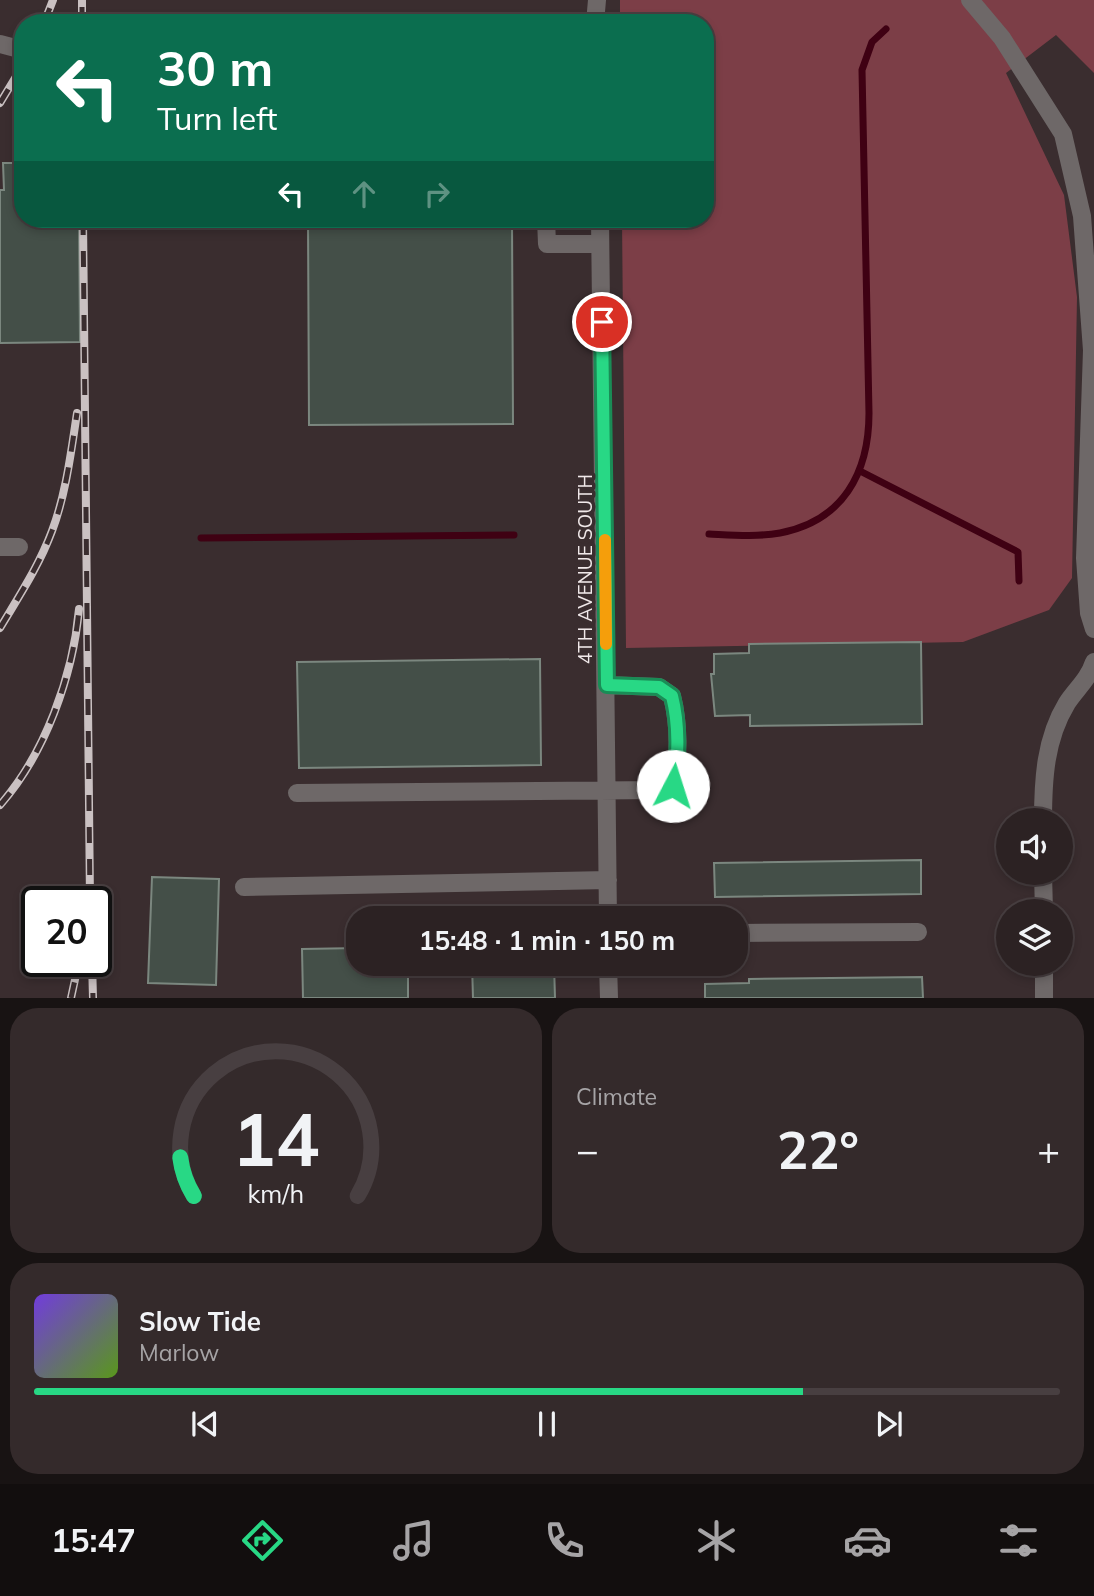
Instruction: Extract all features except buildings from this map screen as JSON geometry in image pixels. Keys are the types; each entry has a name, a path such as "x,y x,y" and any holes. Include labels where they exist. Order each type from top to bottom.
{"street":[{"path":"971,0 1002,38 1063,134 1082,216 1092,350 1085,558 1089,613 1094,629"},
{"path":"546,228 547,244 600,244"},
{"name":"4TH AVENUE SOUTH","path":"600,228 608,906"},
{"path":"0,547 19,547"},
{"path":"1043,808 1045,765 1051,737 1067,704 1089,677 1094,663"},
{"path":"297,793 659,790 673,786 677,769 676,713 672,696 659,687 607,685"},
{"path":"244,887 608,880"},
{"path":"748,933 918,933"},
{"path":"608,976 609,998"},
{"path":"1044,976 1044,998"}],"shaded area":[{"path":"620,0 1094,0 1094,73 1056,35 1006,73 1064,195 1077,297 1072,578 1049,610 963,642 626,648 622,228 714,228 714,14 620,14"}],"waterway":[{"path":"709,534 780,533 802,527 820,518 836,506 848,491 864,455 869,413 862,70 872,42 886,29"},
{"path":"860,471 1018,552 1019,581"},
{"path":"201,538 514,535"}],"railway":[{"path":"48,14 53,0"},
{"path":"82,0 82,14"},
{"path":"0,103 14,80"},
{"path":"83,228 90,886"},
{"path":"0,628 35,569 52,531 64,488 77,413"},
{"path":"0,805 30,762 54,713 70,661 79,609"},
{"path":"71,998 76,977"},
{"path":"92,977 93,998"}],"slow traffic":[{"path":"605,540 606,644"}],"route":[{"path":"602,322 607,685 659,687 672,696 676,713 677,769 673,786"}]}
